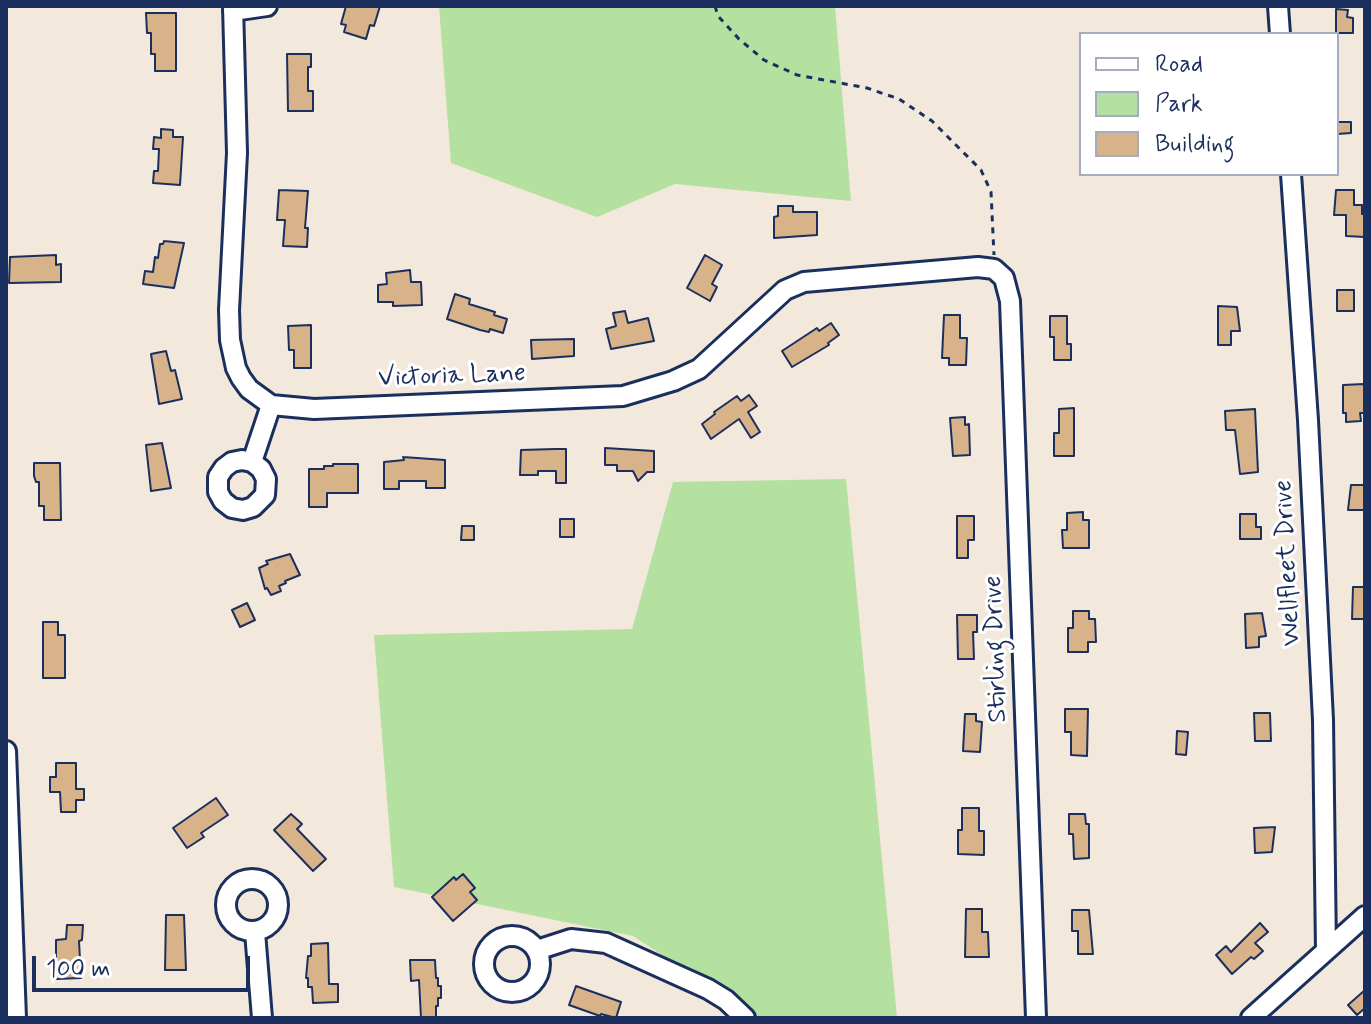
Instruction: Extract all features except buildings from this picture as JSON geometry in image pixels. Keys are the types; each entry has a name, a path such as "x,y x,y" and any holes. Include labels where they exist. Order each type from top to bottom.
{"street":[{"path":"252,462 271,405 249,389 241,378 230,340 237,153 233,9 267,6"},
{"path":"1278,6 1280,32"},
{"name":"Wellfleet Drive","path":"1291,176 1308,420 1323,720 1326,951"},
{"name":"Victoria Lane","path":"271,405 314,409 623,396 673,381 699,369 785,290 804,282 978,267 999,274"},
{"name":"Stirling Drive","path":"999,274 1010,301 1036,1018"},
{"path":"6,751 16,1018"},
{"path":"1251,1018 1365,916"},
{"path":"255,932 262,1018"},
{"path":"537,950 571,939 606,943 708,989 726,1000 745,1018"}],"path":[{"path":"715,6 718,16 764,60 797,75 867,88 899,99 932,121 981,170 991,192 999,274"}],"green space":[{"path":"439,6 835,6 851,201 675,184 597,217 451,163"},
{"path":"846,479 897,1018 753,1018 742,1007 633,936 394,887 374,635 632,629 673,482"}]}
